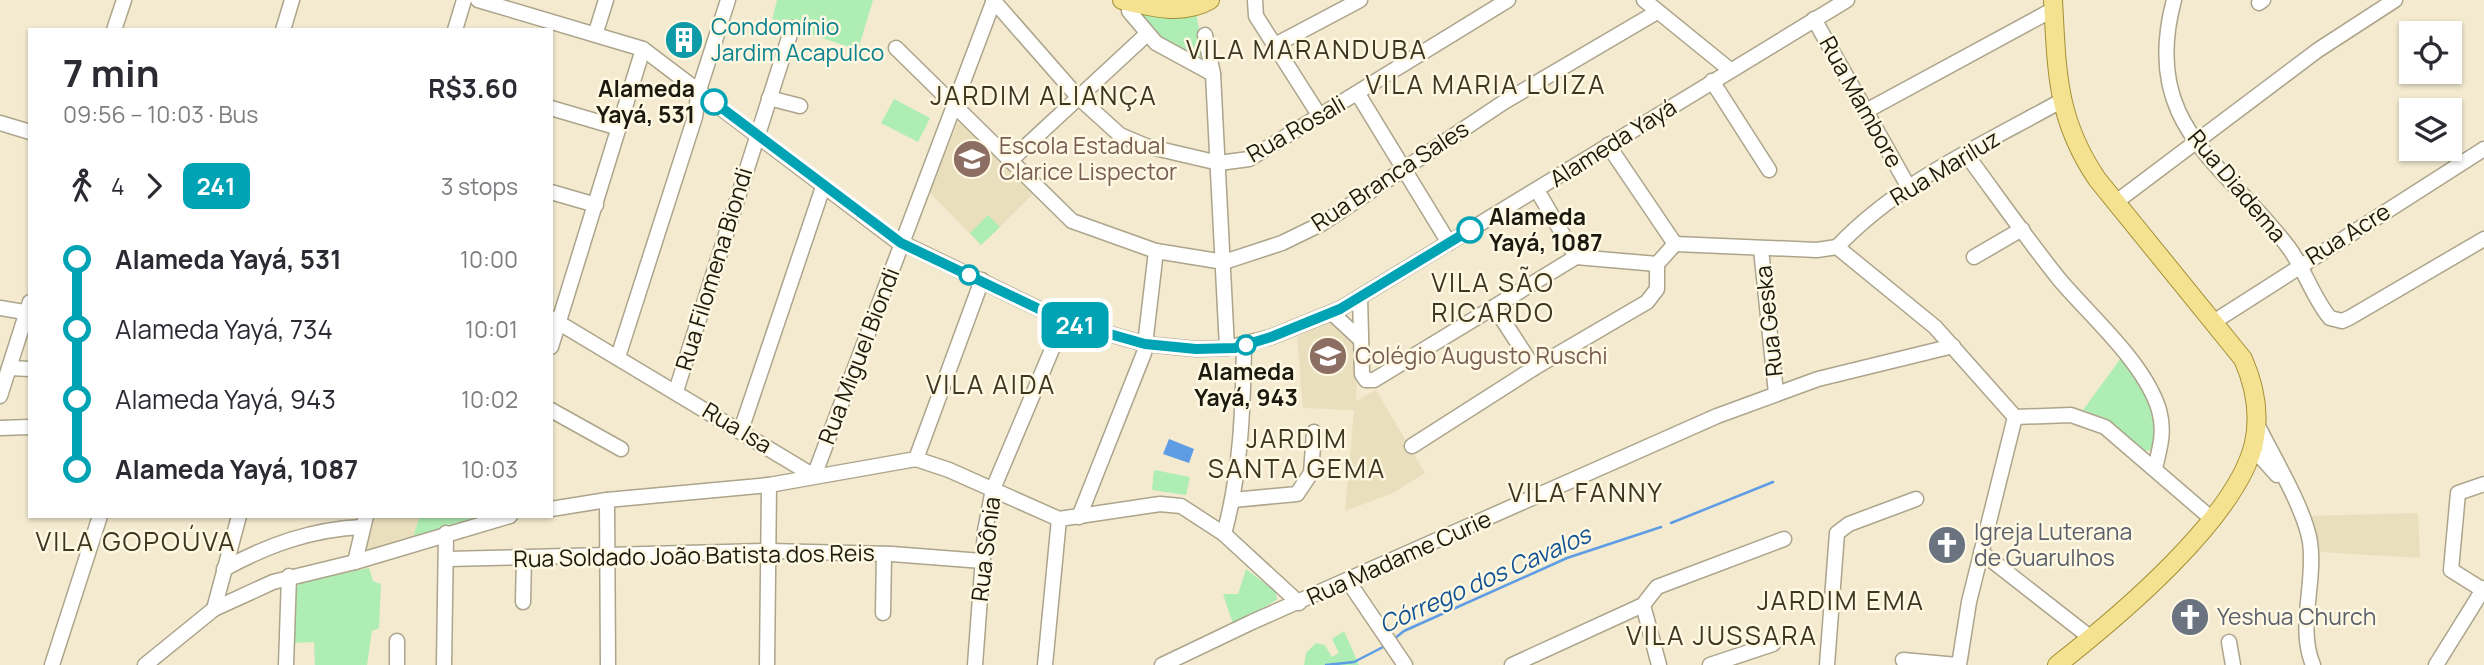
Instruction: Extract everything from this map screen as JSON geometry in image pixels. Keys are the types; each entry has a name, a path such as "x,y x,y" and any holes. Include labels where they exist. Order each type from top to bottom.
{"main road":[{"path":"1125,6 1170,8 1193,6 1210,0"},
{"path":"2053,4 2061,101 2067,126 2079,152 2243,359 2251,378 2257,424 2250,455 2237,482 2212,519 2157,579 2057,665"}],"street":[{"path":"115,28 124,0"},
{"path":"284,28 292,0"},
{"path":"456,28 464,0"},
{"name":"Alameda Yayá","path":"478,0 596,32 643,49 901,243 1064,321 1145,344 1196,349 1244,345 1332,313 1537,190 1729,69 1847,0"},
{"path":"596,32 606,0"},
{"path":"618,357 695,117 699,90 728,0"},
{"path":"1255,0 1256,16 1319,115"},
{"path":"1275,46 1360,0"},
{"name":"Rua Rosali","path":"994,1 1078,97 1120,135 1146,146 1219,163 1249,159 1508,0"},
{"path":"1644,0 1729,69"},
{"name":"Rua Diadema","path":"2174,0 2165,47 2166,73 2178,114 2195,141 2289,248 2325,312 2336,321 2349,318 2484,239"},
{"path":"2116,202 2318,50 2395,0"},
{"name":"Rua Miguel Biondi","path":"814,476 994,1"},
{"path":"1866,111 2053,4"},
{"path":"1125,6 1147,34 1168,51 1213,74"},
{"name":"Rua Branca Sales","path":"1224,262 1282,243 1324,223 1504,102 1657,12"},
{"name":"Rua Mambore","path":"1814,19 1908,186"},
{"name":"Rua Filomena Biondi","path":"676,391 792,28"},
{"path":"1010,161 1147,34"},
{"path":"1205,35 1213,74 1227,348"},
{"path":"896,48 1072,221 1156,251 1224,262"},
{"path":"555,320 596,205 643,49"},
{"path":"1712,81 1769,170"},
{"path":"1358,94 1449,243"},
{"path":"769,98 800,106"},
{"name":"Rua Mariluz","path":"1837,247 1854,229 1908,186 2061,101"},
{"path":"553,109 619,128"},
{"path":"0,123 28,131"},
{"path":"1608,145 1675,244"},
{"name":"Rua Acre","path":"2215,321 2300,264 2484,149"},
{"path":"1966,154 2048,264 2132,363 2151,390 2162,425 2162,444 2155,468"},
{"path":"741,430 824,187"},
{"path":"1537,190 1576,257"},
{"path":"553,193 596,205"},
{"path":"1974,257 2022,229"},
{"path":"1675,244 1817,250 1837,247 1953,346 2015,417"},
{"path":"1412,446 1534,368 1647,302 1654,296 1659,282 1657,264 1675,244"},
{"name":"Rua Geska","path":"1761,248 1776,393"},
{"path":"1079,517 1145,344 1156,251"},
{"path":"1360,297 1363,374 1366,380 1374,380 1576,257 1657,264"},
{"path":"916,459 982,280"},
{"path":"1495,308 1534,368"},
{"path":"0,309 28,309"},
{"path":"0,396 28,312"},
{"path":"1332,313 1361,340"},
{"name":"Rua Isa","path":"555,320 814,476"},
{"name":"Rua Sônia","path":"975,665 982,561 993,489 1064,321"},
{"path":"1223,534 1233,500 1243,417 1244,345"},
{"name":"Rua Madame Curie","path":"1161,665 1776,393 1953,346"},
{"path":"9,368 28,369"},
{"path":"553,411 621,449"},
{"path":"2015,417 2071,415 2088,418 2105,427 2212,519"},
{"path":"1903,660 1958,665 1981,552 2015,417"},
{"path":"2257,424 2310,538 2312,561 2307,626 2313,665"},
{"path":"0,428 28,427"},
{"path":"1233,500 1297,495 1311,473 1314,432"},
{"path":"2250,455 2259,455 2284,480"},
{"path":"553,509 607,499 769,485 916,459 993,489 1059,519 1171,503 1193,512 1223,534 1298,603"},
{"path":"2436,665 2483,589 2451,570 2458,493 2484,484"},
{"path":"767,665 769,485"},
{"path":"607,499 608,665"},
{"path":"1828,665 1838,533 1849,524 1916,499"},
{"path":"52,665 99,518"},
{"path":"214,609 238,518"},
{"path":"145,665 214,609 289,576 355,562 498,518"},
{"path":"1045,665 1059,519"},
{"path":"225,569 274,544 365,522 355,562"},
{"path":"444,665 446,533"},
{"path":"1512,665 1540,658 1643,605 1657,587 1784,539"},
{"name":"Rua Soldado João Batista dos Reis","path":"447,559 769,551 884,554 982,561"},
{"path":"1981,552 2091,638"},
{"path":"883,613 884,554"},
{"path":"523,602 524,557"},
{"path":"286,665 289,576"},
{"path":"1348,582 1405,665"},
{"path":"1643,605 1659,665"},
{"path":"397,640 397,665"},
{"path":"2229,642 2234,665"},
{"path":"1710,665 1773,644"}],"shaded area":[{"name":"Escola Estadual Clarice Lispector","path":"965,120 1034,193 981,245 929,192 957,124"},
{"path":"1333,319 1358,341 1356,401 1376,390 1425,473 1393,493 1345,511 1354,410 1303,408 1297,337"},
{"path":"2418,513 2420,558 2320,552 2308,516"},
{"path":"370,518 473,518 367,552 362,547"}],"green space":[{"path":"777,0 873,0 858,50 772,21"},
{"path":"1133,5 1196,12 1206,67 1152,35"},
{"path":"894,99 930,118 918,142 881,123"},
{"path":"988,215 1000,227 981,245 970,233"},
{"path":"2121,358 2148,401 2153,423 2153,450 2145,451 2104,418 2083,410"},
{"path":"1154,470 1190,477 1186,495 1152,490"},
{"path":"419,518 473,518 413,537"},
{"path":"369,568 373,581 381,584 379,628 372,631 367,665 315,665 314,642 291,643 295,587 306,581"},
{"path":"1246,569 1276,592 1277,600 1233,624 1223,594 1238,594"},
{"path":"1344,631 1359,665 1304,665 1306,653 1316,643 1325,645 1332,657 1339,653 1332,639"}],"water":[{"path":"1169,439 1194,449 1189,463 1163,454"}],"waterway":[{"name":"Córrego dos Cavalos","path":"1671,523 1773,482"},
{"name":"Córrego dos Cavalos","path":"1394,639 1404,631 1567,558 1661,527"},
{"name":"Córrego dos Cavalos","path":"1326,665 1354,662 1387,645"}],"bus line":[{"name":"241","path":"714,102 901,243 1064,321 1145,344 1196,349 1235,348 1271,337 1340,309 1470,230"}],"place":[{"name":"Condomínio Jardim Acapulco","path":"684,40"},
{"name":"Alameda Yayá, 531","path":"714,102"},
{"name":"Escola Estadual Clarice Lispector","path":"972,159"},
{"name":"Alameda Yayá, 1087","path":"1470,230"},
{"name":"Alameda Yayá, 943","path":"1246,345"},
{"name":"Colégio Augusto Ruschi","path":"1328,356"},
{"name":"Igreja Luterana de Guarulhos","path":"1947,545"},
{"name":"Yeshua Church","path":"2190,617"}],"district":[{"name":"VILA MARANDUBA","path":"1307,50"},
{"name":"VILA MARIA LUIZA","path":"1486,85"},
{"name":"JARDIM ALIANÇA","path":"1044,96"},
{"name":"VILA SÃO RICARDO","path":"1493,298"},
{"name":"VILA AIDA","path":"991,385"},
{"name":"JARDIM SANTA GEMA","path":"1297,454"},
{"name":"VILA FANNY","path":"1586,493"},
{"name":"VILA GOPOÚVA","path":"136,542"},
{"name":"JARDIM EMA","path":"1841,601"},
{"name":"VILA JUSSARA","path":"1722,636"}]}
